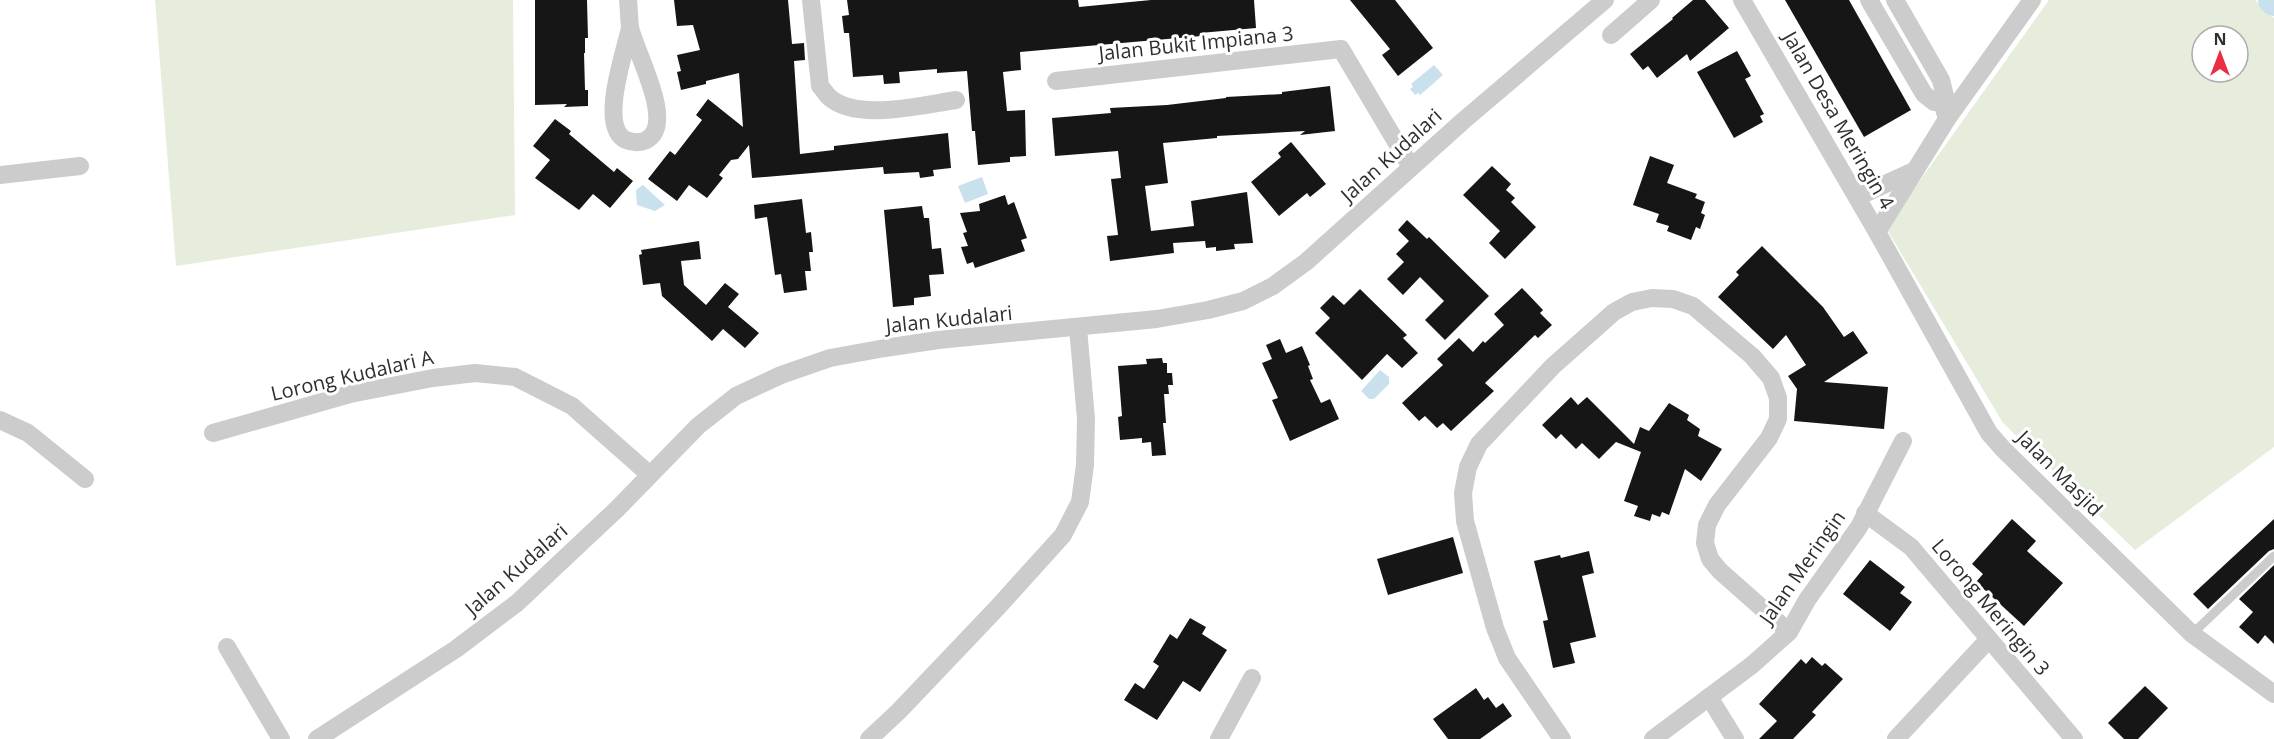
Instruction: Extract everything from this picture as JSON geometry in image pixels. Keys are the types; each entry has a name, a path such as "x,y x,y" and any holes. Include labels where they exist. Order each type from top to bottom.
{"street":[{"path":"628,0 630,28 657,109 658,124 653,136 644,142 631,142 619,136 614,127 615,96 630,28"},
{"path":"811,0 820,86 829,97 851,108 883,110 956,100"},
{"name":"Jalan Kudalari","path":"317,739 456,649 517,603 617,509 698,426 736,396 781,375 830,358 938,340 1157,319 1243,301 1273,286 1306,262 1411,167 1605,0"},
{"path":"1611,35 1651,0"},
{"name":"Jalan Desa Meringin 4","path":"1742,0 1877,232"},
{"path":"1869,0 1924,94 1945,110"},
{"path":"1895,0 1941,80 1945,96 1945,110"},
{"path":"1877,232 1914,171 1945,110 2032,0"},
{"name":"Jalan Bukit Impiana 3","path":"1056,81 1341,49 1411,167"},
{"path":"0,175 80,166"},
{"path":"1857,197 1914,171"},
{"name":"Jalan Masjid","path":"1877,232 1989,433 2192,634 2274,694"},
{"path":"1562,739 1507,658 1495,628 1467,531 1463,494 1468,467 1479,444 1553,366 1614,312 1632,302 1652,298 1672,299 1693,306 1752,356 1771,378 1778,398 1778,419 1769,438 1717,505 1707,525 1705,543 1710,559 1720,571 1789,632"},
{"path":"869,739 899,711 1063,535 1080,502 1085,465 1086,419 1077,328"},
{"name":"Lorong Kudalari A","path":"213,433 350,394 433,378 475,373 515,377 572,406 650,475"},
{"path":"0,420 28,433 85,478"},
{"name":"Jalan Meringin","path":"1653,739 1752,665 1789,632 1858,527 1903,441"},
{"name":"Lorong Meringin 3","path":"1866,513 1911,547 1989,639 2064,736"},
{"path":"1896,739 1989,639"},
{"path":"227,647 281,739"},
{"path":"1219,739 1252,678"},
{"path":"1709,696 1735,739"}],"lane":[{"path":"2192,634 2274,556"}],"green space":[{"path":"155,0 513,0 515,215 176,266"},
{"path":"2049,0 2255,0 2274,18 2274,447 2135,550 2003,423 1886,228"}],"water":[{"path":"1434,65 1443,75 1420,95 1418,93 1415,95 1410,89 1413,87 1411,84"},
{"path":"982,177 988,194 965,203 958,186"},
{"path":"643,185 665,205 655,211 637,205 636,190"},
{"path":"1380,370 1389,377 1389,384 1374,399 1369,399 1361,391"}],"building":[{"path":"535,0 587,0 588,38 585,38 584,53 588,106 535,105"},
{"path":"674,0 788,0 792,44 804,43 805,60 794,61 800,154 834,150 834,146 948,133 951,168 933,170 934,176 920,178 919,172 884,174 883,167 752,178 749,145 738,159 731,160 719,175 723,178 707,198 689,185 677,201 648,179 670,151 675,155 702,120 696,115 708,99 743,127 739,73 681,90 677,72 681,71 677,55 700,50 693,25 677,26"},
{"path":"847,0 1078,0 1079,7 1151,0 1254,0 1256,28 1200,33 1201,36 1020,52 1021,70 1003,72 1007,111 1025,110 1026,156 1010,157 1010,162 978,165 975,131 972,131 967,71 937,73 937,69 899,72 900,83 884,84 883,75 853,77 849,33 844,33 842,16 849,15"},
{"path":"1350,0 1395,0 1433,48 1398,76 1382,55 1390,49"},
{"path":"1693,0 1705,0 1729,28 1690,61 1687,54 1657,78 1648,66 1643,70 1630,54"},
{"path":"1785,0 1849,0 1911,110 1864,137"},
{"path":"1737,51 1751,76 1745,79 1764,114 1760,116 1763,122 1734,138 1697,72"},
{"path":"1330,86 1335,131 1300,135 1305,131 1217,136 1217,138 1163,143 1168,183 1145,186 1151,231 1194,226 1191,201 1247,192 1253,243 1234,244 1235,249 1216,251 1216,247 1206,248 1205,241 1173,243 1174,253 1110,261 1107,236 1118,235 1111,179 1121,178 1118,151 1055,156 1052,118 1111,113 1110,108 1282,94 1282,92"},
{"path":"555,119 571,131 569,134 614,172 617,168 633,181 610,208 593,194 579,210 535,178 550,160 533,146"},
{"path":"1291,142 1326,184 1310,197 1307,193 1279,216 1251,182 1281,157 1278,153"},
{"path":"1650,156 1674,165 1667,183 1697,194 1695,198 1705,202 1701,213 1705,215 1700,229 1696,227 1691,240 1667,231 1669,226 1656,222 1659,214 1633,205"},
{"path":"1492,166 1511,184 1506,190 1515,198 1511,202 1536,227 1505,259 1489,243 1500,231 1463,195"},
{"path":"1005,195 1008,205 1014,202 1027,238 1021,240 1025,251 975,268 973,262 967,264 961,247 968,246 963,233 967,232 960,213 980,211 979,204"},
{"path":"802,199 806,233 811,232 813,252 809,252 811,271 805,271 807,290 784,293 781,274 775,275 767,217 755,219 754,205"},
{"path":"922,206 924,218 929,218 932,249 941,248 944,274 929,275 931,296 914,298 914,305 893,307 884,210"},
{"path":"1407,220 1427,239 1429,237 1489,296 1445,340 1425,320 1444,301 1420,277 1403,295 1387,279 1404,262 1396,254 1409,241 1398,230"},
{"path":"699,241 701,259 681,261 684,285 706,305 725,283 739,294 728,307 759,333 745,348 723,329 712,341 662,296 660,283 643,285 639,255 642,254 641,250"},
{"path":"1762,246 1823,307 1844,337 1853,331 1868,353 1824,382 1888,387 1884,429 1794,421 1797,389 1788,376 1806,365 1786,335 1773,349 1718,297 1739,275 1736,272"},
{"path":"1522,288 1543,310 1540,313 1552,325 1538,338 1535,335 1485,383 1494,391 1451,431 1443,423 1437,428 1425,416 1419,421 1402,403 1443,365 1437,359 1459,338 1473,352 1504,325 1494,314"},
{"path":"1360,289 1407,335 1403,338 1418,353 1402,368 1387,354 1362,380 1315,333 1330,318 1320,308 1333,295 1344,305"},
{"path":"1280,339 1286,353 1302,346 1310,365 1308,366 1313,379 1310,380 1321,403 1330,399 1339,419 1290,441 1272,400 1278,398 1262,363 1272,359 1266,345"},
{"path":"1162,358 1163,363 1167,363 1167,373 1172,373 1173,385 1168,385 1169,394 1164,394 1166,423 1163,423 1166,455 1152,456 1151,442 1142,443 1142,438 1120,440 1118,417 1122,416 1118,366 1147,364 1146,359"},
{"path":"1571,397 1578,405 1587,397 1634,444 1640,427 1649,431 1669,403 1689,415 1687,420 1700,429 1698,436 1722,449 1701,481 1685,469 1669,515 1662,512 1660,517 1652,514 1650,521 1634,516 1638,506 1624,501 1641,452 1616,442 1599,459 1582,443 1576,449 1561,434 1556,439 1542,425"},
{"path":"2012,519 2036,541 2027,551 2063,583 2024,626 1976,582 1983,574 1972,564"},
{"path":"2274,519 2274,549 2269,551 2208,609 2193,594"},
{"path":"1453,537 1463,573 1388,595 1377,559"},
{"path":"1589,551 1594,573 1582,576 1596,637 1570,643 1575,663 1553,668 1543,621 1548,620 1534,561 1560,555 1561,558"},
{"path":"1870,560 1905,587 1900,593 1912,602 1890,631 1843,594"},
{"path":"2274,565 2274,644 2265,635 2258,644 2239,627 2253,612 2239,599"},
{"path":"1190,618 1206,627 1202,634 1227,650 1200,692 1183,681 1157,720 1124,700 1135,683 1144,689 1159,666 1153,662 1170,634 1177,639"},
{"path":"1812,657 1822,666 1825,663 1843,679 1812,712 1816,715 1793,739 1759,739 1777,721 1759,704 1801,659 1806,664"},
{"path":"2145,686 2168,708 2138,739 2124,739 2108,723"},
{"path":"1476,688 1484,700 1488,697 1496,708 1503,703 1512,716 1480,739 1448,739 1433,719"}]}
